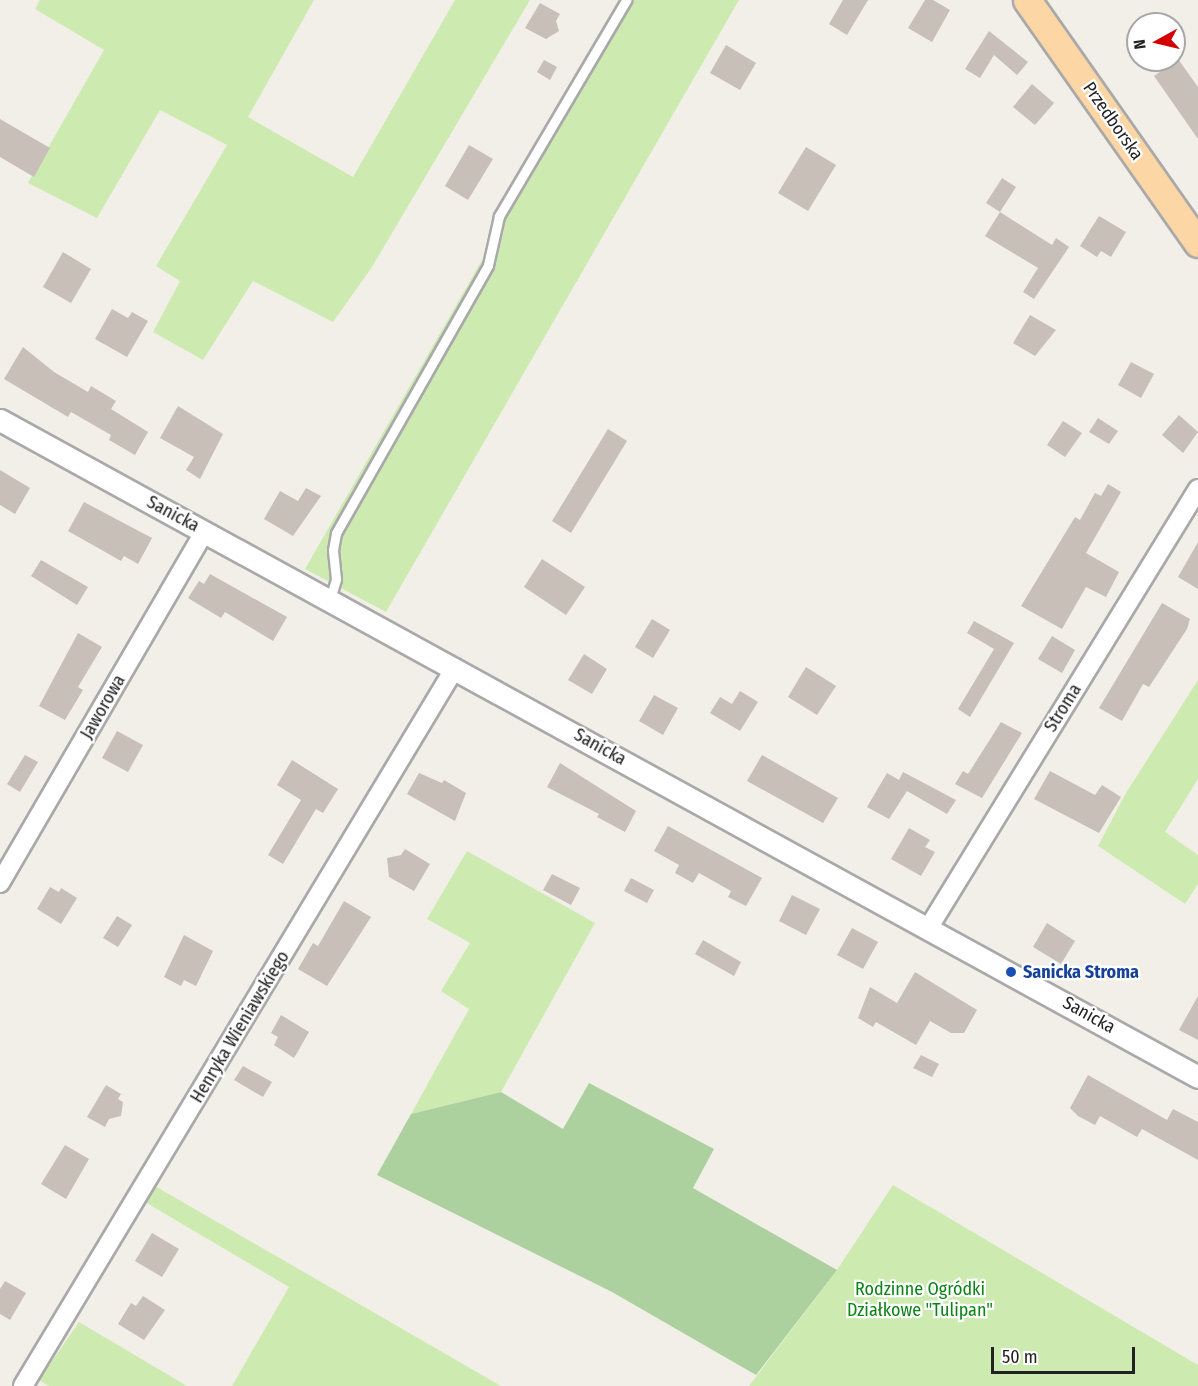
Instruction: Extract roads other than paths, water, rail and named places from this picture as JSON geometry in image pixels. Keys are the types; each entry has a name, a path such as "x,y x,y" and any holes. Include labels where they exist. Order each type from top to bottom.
{"main road":[{"name":"Przedborska","path":"1027,0 1198,243"}],"street":[{"name":"Sanicka","path":"0,420 929,927 1198,1077"},
{"name":"Stroma","path":"929,927 1198,489"},
{"name":"Jaworowa","path":"0,883 205,531"},
{"name":"Henryka Wieniawskiego","path":"23,1386 455,668"}],"lane":[{"path":"330,599 336,579 333,550 336,533 488,265 499,216 626,0"}],"place":[{"name":"Sanicka Stroma","path":"1011,972"}],"park label":[{"name":"Rodzinne Ogródki Działkowe \"Tulipan\"","path":"920,1300"}]}
